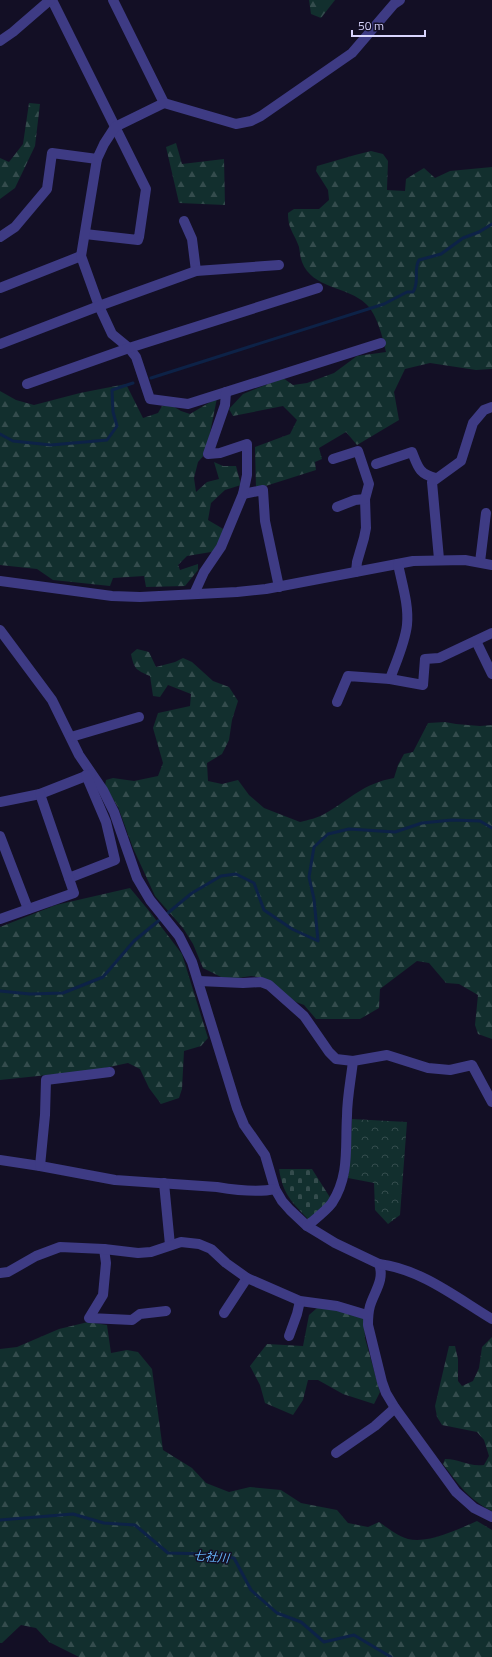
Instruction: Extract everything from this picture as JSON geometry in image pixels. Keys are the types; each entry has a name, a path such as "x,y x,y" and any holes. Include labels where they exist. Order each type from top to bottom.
{"street":[{"path":"0,41 51,0 146,189 138,240 85,234"},
{"path":"113,0 164,103"},
{"path":"381,342 188,404 150,399 136,357 129,348 112,334 99,306 82,256 97,159 104,144 115,128 164,103 236,124 251,121 261,116 352,53 394,4 400,0"},
{"path":"0,237 15,227 47,190 52,153 97,159"},
{"path":"184,220 192,239 196,271"},
{"path":"0,288 82,256"},
{"path":"0,344 196,271 279,265"},
{"path":"27,384 129,348 318,288"},
{"path":"194,594 204,572 220,547 243,494 247,475 247,444 220,453 208,454 225,405 226,392"},
{"path":"439,559 432,482 461,461 472,423 484,410 492,407"},
{"path":"332,459 358,451 369,484 365,499 366,528 357,562 356,572"},
{"path":"376,464 412,452 418,466 425,475 436,478"},
{"path":"243,494 263,490 265,521 279,587"},
{"path":"337,507 355,500 365,499"},
{"path":"480,562 486,513"},
{"path":"0,581 112,596 140,597 237,592 279,587 413,561 439,559 480,562 492,565"},
{"path":"390,678 407,626 407,607 398,564"},
{"path":"0,630 52,700 89,775 106,822 115,860 69,878"},
{"path":"337,702 348,676 390,678 423,685 425,659 439,658 492,633"},
{"path":"476,641 492,674"},
{"path":"71,737 139,717"},
{"path":"0,802 40,794 89,775"},
{"path":"89,775 103,790 114,812 137,878 150,900 179,936 192,962 237,1108 244,1125 265,1155 275,1189 282,1201 307,1226 335,1243 379,1264 420,1276 492,1319"},
{"path":"0,919 74,893 40,794"},
{"path":"0,836 28,910"},
{"path":"199,981 243,983 261,982 269,985 304,1016 329,1052 336,1059 353,1061 387,1055 428,1068 450,1070 472,1065 492,1102"},
{"path":"307,1226 331,1204 340,1187 345,1173 347,1161 346,1115 353,1061"},
{"path":"40,1166 45,1115 46,1080 110,1072"},
{"path":"0,1160 115,1180 266,1191 275,1189"},
{"path":"164,1183 170,1244"},
{"path":"0,1273 8,1272 36,1256 60,1247 104,1249 138,1254 151,1252 170,1244 181,1242 199,1244 211,1249 226,1263 247,1278 300,1301 337,1306 367,1315"},
{"path":"104,1249 106,1263 103,1295 89,1318 132,1320 140,1314 166,1311"},
{"path":"379,1264 382,1271 381,1278 367,1315 370,1335 386,1393 395,1408 456,1492 474,1508 492,1517"},
{"path":"224,1313 247,1278"},
{"path":"289,1336 298,1314 300,1301"},
{"path":"336,1453 376,1426 395,1408"}],"green space":[{"path":"309,0 335,0 321,18 311,14"},
{"path":"29,103 40,104 35,146 15,188 0,199 0,158 9,162 23,144"},
{"path":"176,143 182,164 224,159 225,205 179,203 166,147"},
{"path":"371,151 383,154 388,161 387,190 405,191 406,179 424,168 435,178 450,171 492,167 492,369 476,370 430,363 405,369 394,392 399,420 357,445 346,432 319,448 322,459 315,462 316,470 256,489 255,447 290,434 297,420 283,406 233,416 229,409 243,394 283,378 293,385 307,383 334,373 357,356 386,352 381,333 370,308 358,298 322,282 307,271 302,262 299,247 288,219 288,213 294,209 319,209 329,200 328,190 316,171 317,166"},
{"path":"126,384 143,418 158,413 162,406 171,405 190,414 217,398 206,453 198,462 194,478 196,492 207,482 219,479 214,462 223,466 236,466 241,485 225,490 211,503 208,520 225,530 217,551 187,556 178,565 180,570 198,564 198,570 185,586 146,587 144,576 113,578 110,586 53,580 37,569 0,565 0,391 16,400 34,405 80,393"},
{"path":"137,649 149,652 156,667 175,662 183,658 192,662 213,681 229,687 238,701 232,720 229,740 222,754 207,763 208,781 222,784 238,780 249,795 264,808 300,822 323,815 365,788 394,778 398,765 404,754 413,752 428,723 445,722 480,726 492,725 492,1039 478,1034 475,1025 478,995 459,984 446,983 429,963 417,961 380,989 379,1008 360,1019 316,1019 304,1005 296,1002 264,978 251,976 232,979 223,978 203,968 193,944 183,928 155,896 133,848 118,807 105,786 106,780 113,778 134,781 158,776 163,763 153,728 158,713 190,706 191,694 168,685 160,697 153,696 150,676 136,668 133,663 131,654"},
{"path":"130,888 182,954 208,1038 201,1046 184,1051 182,1089 179,1098 161,1104 149,1088 140,1069 128,1063 95,1070 0,1080 0,927 56,905"},
{"path":"352,1119 407,1122 400,1215 388,1224 375,1210 374,1183 348,1178"},
{"path":"279,1169 312,1169 331,1199 309,1220 289,1198 283,1185"},
{"path":"317,1308 336,1308 364,1316 365,1338 380,1392 374,1404 343,1394 318,1380 308,1380 303,1400 293,1415 265,1403 260,1385 250,1366 267,1344 303,1346 309,1315"},
{"path":"88,1322 107,1325 111,1353 127,1350 138,1352 152,1369 163,1450 192,1468 206,1483 229,1492 250,1487 281,1490 301,1503 337,1510 348,1523 368,1527 379,1522 396,1534 408,1539 416,1540 434,1538 477,1521 492,1530 492,1657 79,1657 49,1642 36,1628 21,1625 2,1643 0,1643 0,1349 17,1347 59,1329"},
{"path":"492,1337 492,1511 470,1497 443,1464 445,1459 451,1459 473,1465 484,1465 489,1456 484,1440 477,1432 442,1425 437,1417 435,1406 449,1346 455,1346 458,1359 458,1381 462,1386 473,1381 479,1368 482,1347"}],"waterway":[{"path":"151,378 384,304 407,292 413,292 416,284 417,264 419,260 441,254 463,238 479,232 492,224"},
{"path":"0,434 13,441 51,445 107,440 117,426 113,412 112,390 133,383"},
{"path":"0,991 30,994 63,993 103,977 134,941 192,893 221,876 236,874 254,883 264,910 292,929 318,941 314,899 309,877 314,847 328,834 349,829 395,832 422,823 452,820 480,821 492,828"},
{"name":"七社川","path":"0,1520 73,1514 104,1523 135,1525 168,1553 210,1554 234,1558 251,1590 277,1613 301,1622 324,1642 354,1635 391,1657"}]}
